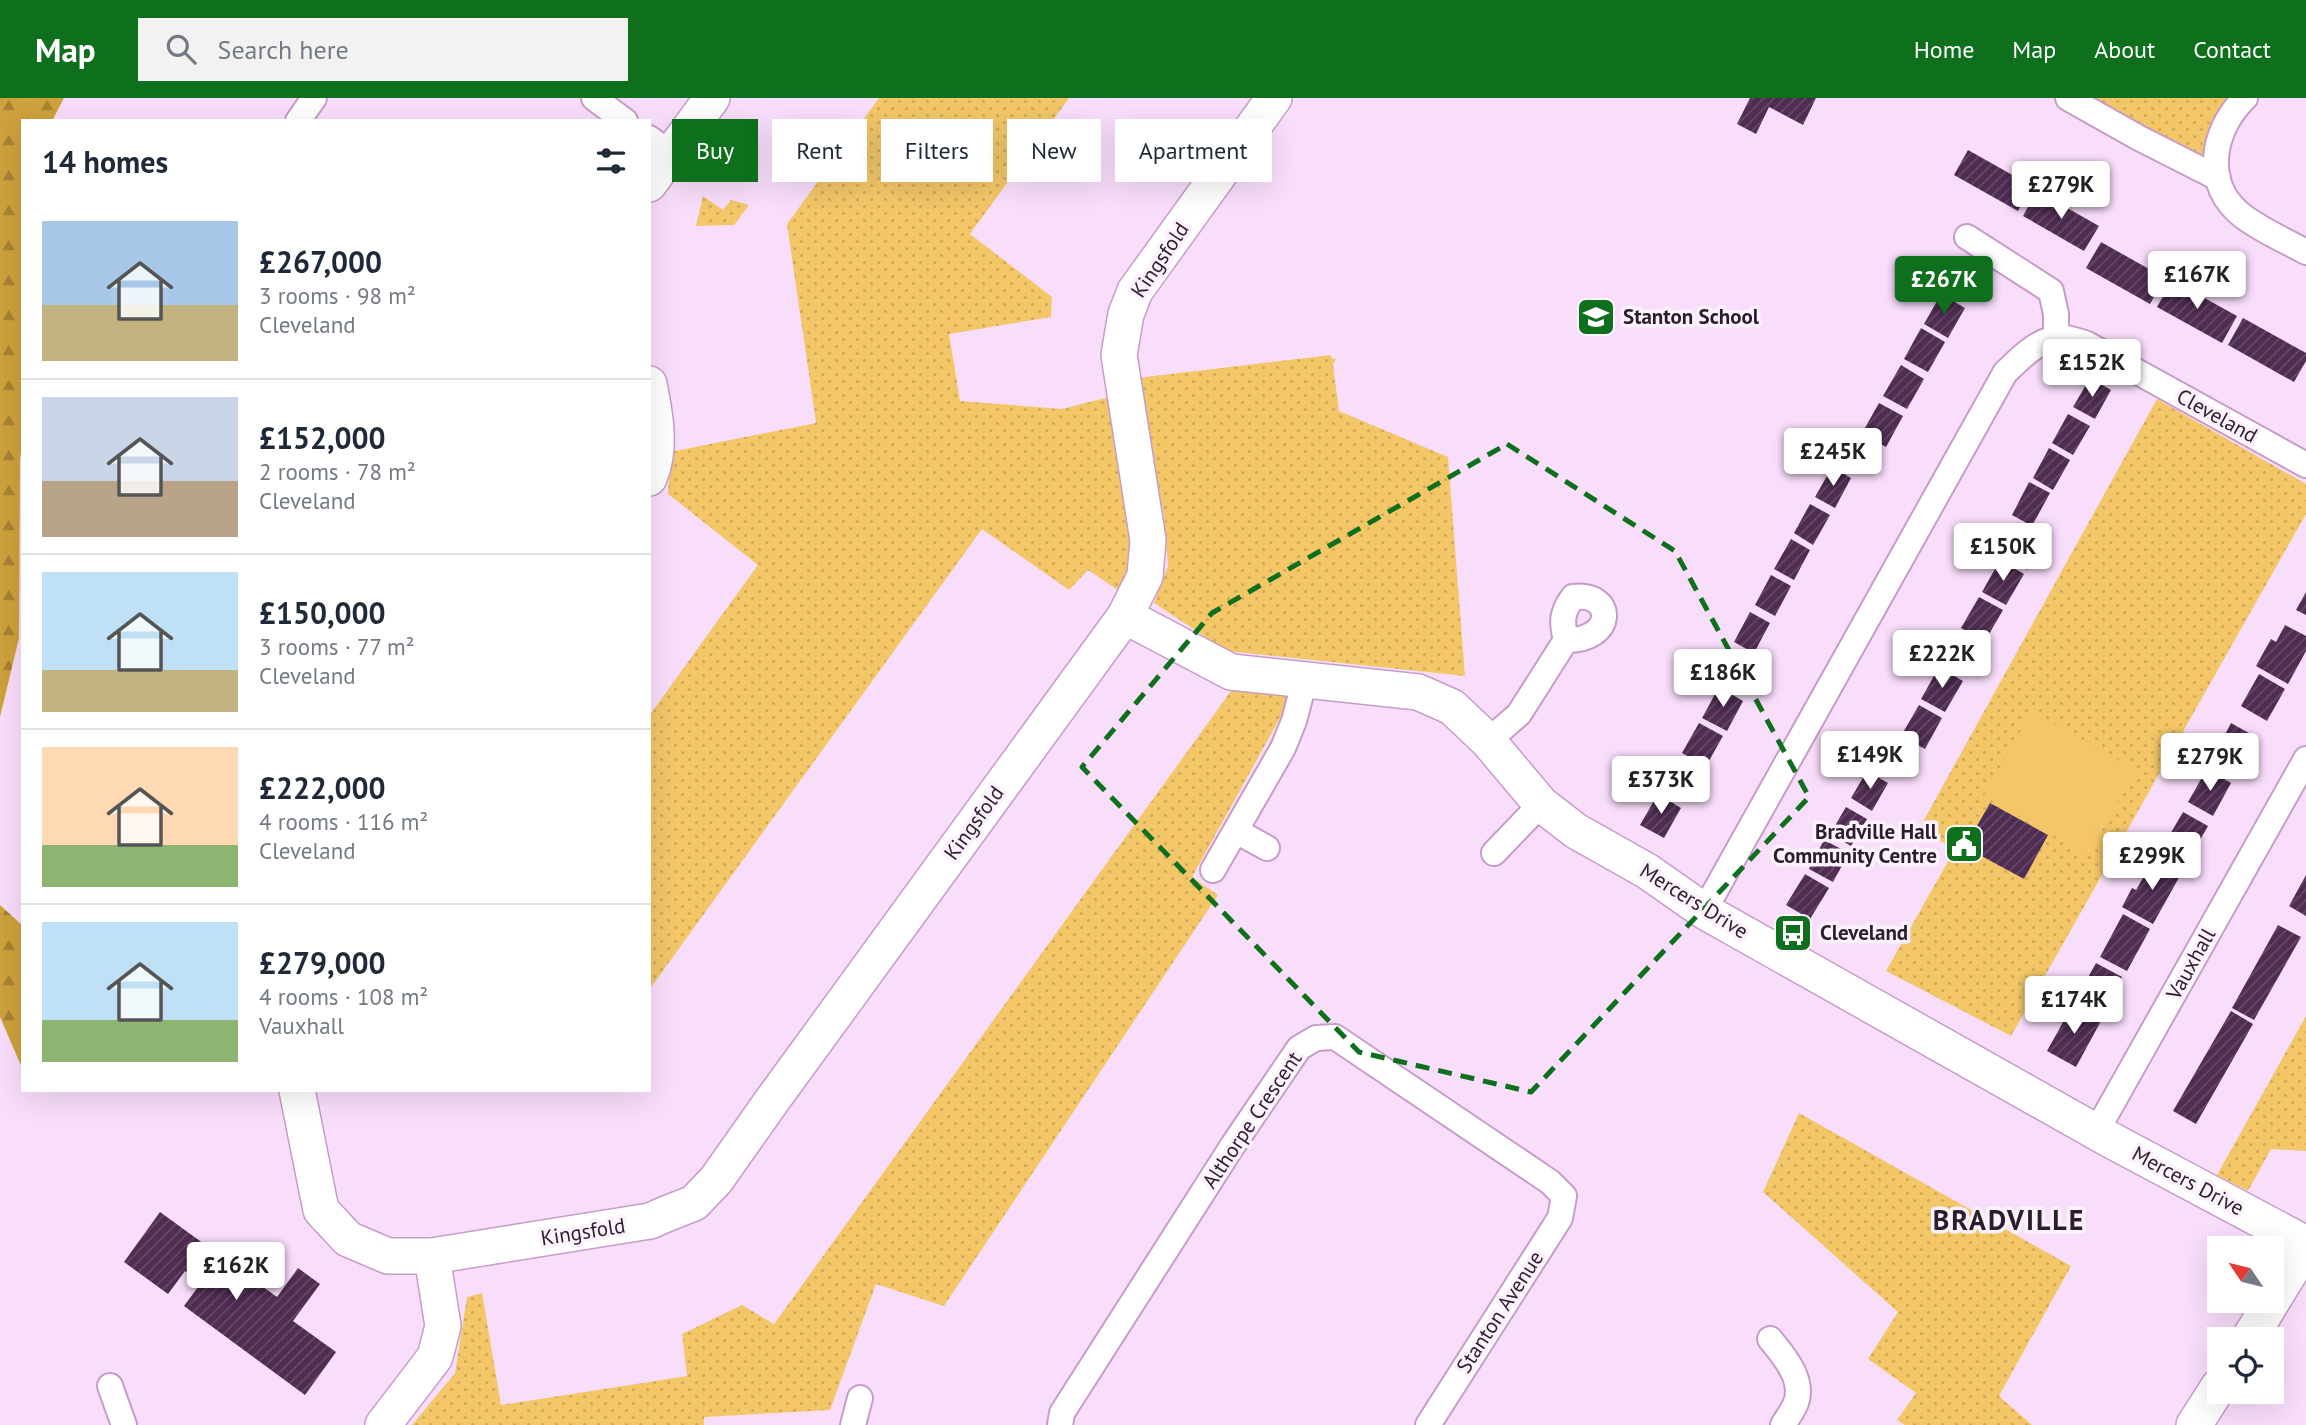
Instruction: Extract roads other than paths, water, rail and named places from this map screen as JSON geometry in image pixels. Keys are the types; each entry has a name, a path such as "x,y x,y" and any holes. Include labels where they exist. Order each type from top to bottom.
{"street":[{"path":"299,119 314,98"},
{"path":"594,98 622,119"},
{"path":"651,177 660,146 712,98"},
{"name":"Kingsfold","path":"297,1092 321,1210 348,1239 388,1256 432,1256 650,1221 694,1203 716,1180 1125,616 1145,576 1148,540 1119,355 1126,314 1135,291 1274,98"},
{"path":"2068,98 2149,144 2218,178"},
{"path":"2245,98 2235,107 2216,146 2218,178 2224,195 2244,217 2306,252"},
{"path":"1704,911 2005,373 2025,353 2048,341 2056,340 2056,314 2051,291 1967,237"},
{"name":"Cleveland","path":"2056,340 2065,338 2087,344 2306,465"},
{"path":"651,394 657,446 651,470"},
{"name":"Mercers Drive","path":"1125,616 1231,672 1418,692 1451,707 1488,741 1541,804 1576,831 1647,872 1704,911 2096,1132 2306,1245"},
{"path":"1488,741 1518,714 1566,640"},
{"path":"1213,870 1283,748 1294,721 1304,679"},
{"name":"Vauxhall","path":"2096,1132 2306,759"},
{"path":"1494,853 1541,804"},
{"path":"1237,831 1267,848"},
{"name":"Althorpe Crescent","path":"1060,1425 1062,1413 1233,1145 1299,1048 1316,1038 1335,1037 1550,1182 1564,1196"},
{"name":"Stanton Avenue","path":"1428,1425 1560,1218 1564,1196"},
{"path":"2256,1327 2306,1245"},
{"path":"383,1425 435,1357 443,1326 432,1256"},
{"path":"1770,1339 1790,1365 1797,1383 1797,1402 1783,1425"},
{"path":"110,1387 124,1425"},
{"path":"853,1425 860,1398"},
{"path":"2196,1424 2208,1404"}],"place":[{"name":"Stanton School","path":"1596,317"},
{"name":"Bradville Hall Community Centre","path":"1964,844"},
{"name":"Cleveland","path":"1793,933"}],"district":[{"name":"BRADVILLE","path":"2009,1220"}]}
